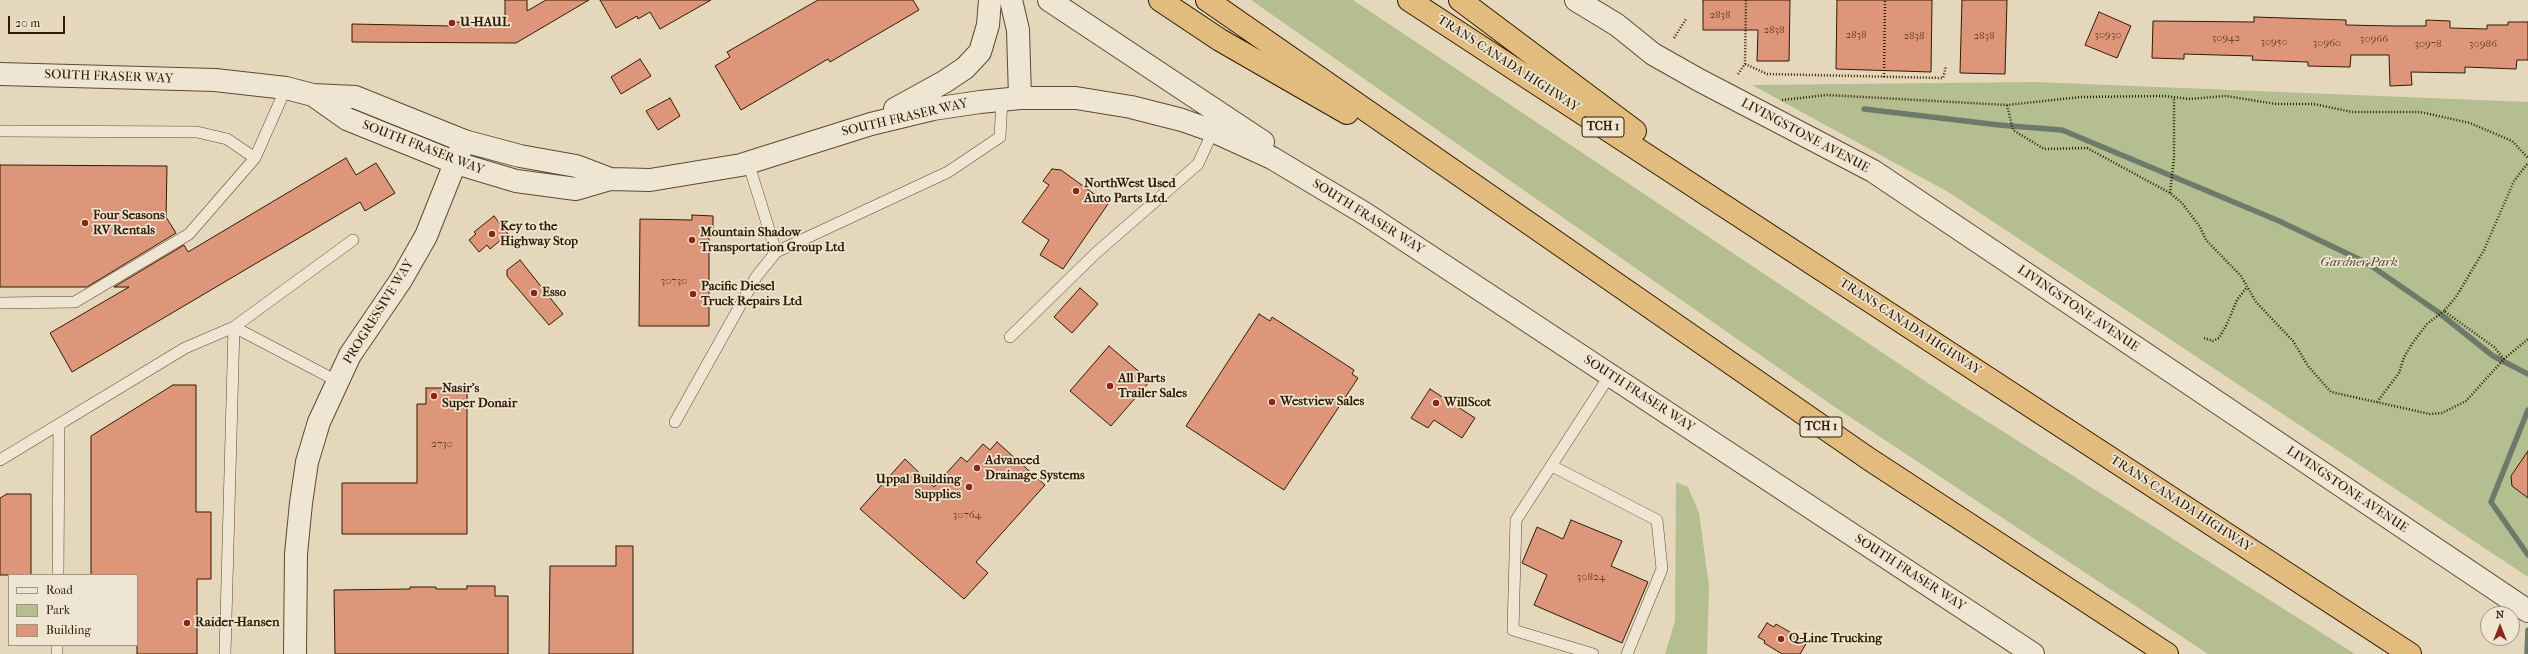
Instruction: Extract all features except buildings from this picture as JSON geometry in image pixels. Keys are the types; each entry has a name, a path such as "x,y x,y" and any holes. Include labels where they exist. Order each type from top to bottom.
{"highway":[{"path":"1160,0 1220,40 1481,190"},
{"name":"TCH 1","path":"1207,0 1868,460 2167,654"},
{"name":"TRANS-CANADA HIGHWAY","path":"1409,0 2410,654"},
{"path":"1460,0 1798,253"}],"street":[{"path":"843,132 922,96 964,68 980,52 988,25 990,0"},
{"path":"1011,0 1018,30 1011,98"},
{"path":"1049,0 1293,162 1364,213"},
{"name":"LIVINGSTONE AVENUE","path":"1576,0 1617,25 1653,54 1699,80 1873,171 2528,611"},
{"name":"LIVINGSTONE AVENUE","path":"1601,0 1617,25"},
{"name":"SOUTH FRASER WAY","path":"0,74 215,80 286,88 313,95 355,97 464,141 520,156 576,166 610,179"},
{"name":"SOUTH FRASER WAY","path":"313,95 347,119 456,163 516,181 576,189 610,179 650,180 695,174 748,162 843,132 933,109 1011,98 1076,98 1157,112 1213,131 1272,158 1364,213 2033,654"},
{"name":"PROGRESSIVE WAY","path":"295,654 296,554 301,503 307,462 319,422 350,355 401,280 426,236 464,141"}],"lane":[{"path":"0,303 75,302 188,234 255,158 286,88"},
{"path":"675,422 756,277 776,252 955,168 1000,137 1011,98"},
{"path":"0,131 197,132 226,139 255,158"},
{"path":"1010,337 1096,253 1198,164 1213,131"},
{"path":"748,162 776,252"},
{"path":"0,460 185,348 234,327 353,240"},
{"path":"234,327 337,381"},
{"path":"225,654 234,327"},
{"path":"1593,654 1513,630 1516,520 1610,375"},
{"path":"58,574 60,424"},
{"path":"1552,466 1658,520 1662,569 1627,654"}],"path":[{"path":"1738,74 1745,64 1746,0"},
{"path":"1884,77 1885,0"},
{"path":"1674,38 1686,19"},
{"path":"1745,64 1767,74 1943,78 1946,66"},
{"path":"1778,101 1827,95 2007,105 2081,97 2226,96 2276,104 2314,104 2352,112 2420,112 2470,123 2512,141 2528,158"},
{"path":"2170,193 2174,158 2174,97"},
{"path":"2007,105 2013,130 2044,149 2087,148 2170,193 2182,204 2200,227 2206,240 2241,276 2268,317 2292,341 2308,366 2331,392 2430,414 2442,413 2466,401 2500,363 2528,339"},
{"path":"2377,402 2399,373 2404,357 2414,341 2427,324 2437,317 2456,297 2484,250 2514,181 2528,163"},
{"path":"2204,338 2213,341 2219,338 2227,324 2237,300 2248,287"},
{"path":"2444,310 2494,347 2504,359"}],"green space":[{"path":"1251,0 1353,0 1961,405 2355,654 2208,654 1829,403"},
{"name":"Gardner Park","path":"2035,82 2528,102 2528,577 1950,193 1752,85"},
{"path":"1676,482 1688,487 1699,513 1709,586 1707,654 1665,654 1675,621"}],"waterway":[{"path":"1864,109 1999,125 2062,130 2279,221 2367,263 2438,312 2493,356 2528,374"},
{"path":"2528,410 2491,502 2528,555"},
{"path":"2527,654 2528,630"}],"place":[{"name":"U-HAUL","path":"452,23"},
{"name":"NorthWest Used Auto Parts Ltd.","path":"1076,191"},
{"name":"Four Seasons RV Rentals","path":"85,223"},
{"name":"Key to the Highway Stop","path":"492,234"},
{"name":"Mountain Shadow Transportation Group Ltd","path":"692,240"},
{"name":"Esso","path":"534,293"},
{"name":"Pacific Diesel Truck Repairs Ltd","path":"693,294"},
{"name":"All Parts Trailer Sales","path":"1110,386"},
{"name":"Nasir's Super Donair","path":"434,396"},
{"name":"Westview Sales","path":"1272,402"},
{"name":"WillScot","path":"1436,403"},
{"name":"Advanced Drainage Systems","path":"977,468"},
{"name":"Uppal Building Supplies","path":"969,487"},
{"name":"Raider-Hansen","path":"187,623"},
{"name":"Q-Line Trucking","path":"1781,639"}]}
